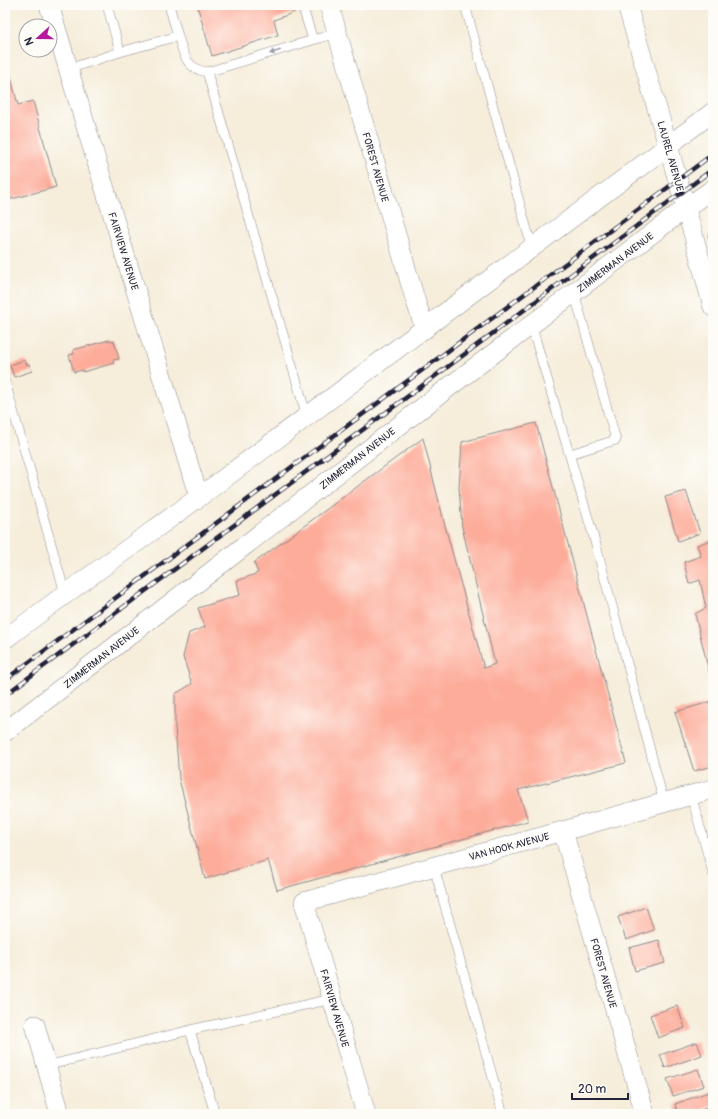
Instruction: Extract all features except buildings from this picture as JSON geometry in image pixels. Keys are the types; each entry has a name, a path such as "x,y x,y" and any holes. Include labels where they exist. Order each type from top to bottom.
{"street":[{"name":"FAIRVIEW AVENUE","path":"49,5 191,472 200,496"},
{"name":"FOREST AVENUE","path":"329,5 425,329"},
{"name":"LAUREL AVENUE","path":"627,5 713,307"},
{"path":"5,639 65,593 200,496 425,329 713,112"},
{"name":"ZIMMERMAN AVENUE","path":"5,732 420,409 531,324 713,189"},
{"name":"VAN HOOK AVENUE","path":"304,902 563,832 713,789"},
{"name":"FOREST AVENUE","path":"563,832 645,1114"},
{"name":"FAIRVIEW AVENUE","path":"304,902 366,1114"},
{"path":"35,1025 60,1114"}],"lane":[{"path":"107,5 120,52"},
{"path":"169,5 178,36 189,65 199,71 207,72 337,33"},
{"path":"302,5 313,40"},
{"path":"465,5 532,248"},
{"path":"68,69 120,52 178,36"},
{"path":"207,72 307,416"},
{"path":"570,454 616,440 574,292"},
{"path":"531,324 598,552 664,803"},
{"path":"5,382 65,593"},
{"path":"691,795 713,873"},
{"path":"434,867 503,1114"},
{"path":"46,1066 190,1030 332,999"},
{"path":"190,1030 214,1114"}],"railway":[{"path":"5,680 713,154"},
{"path":"5,695 713,169"}]}
